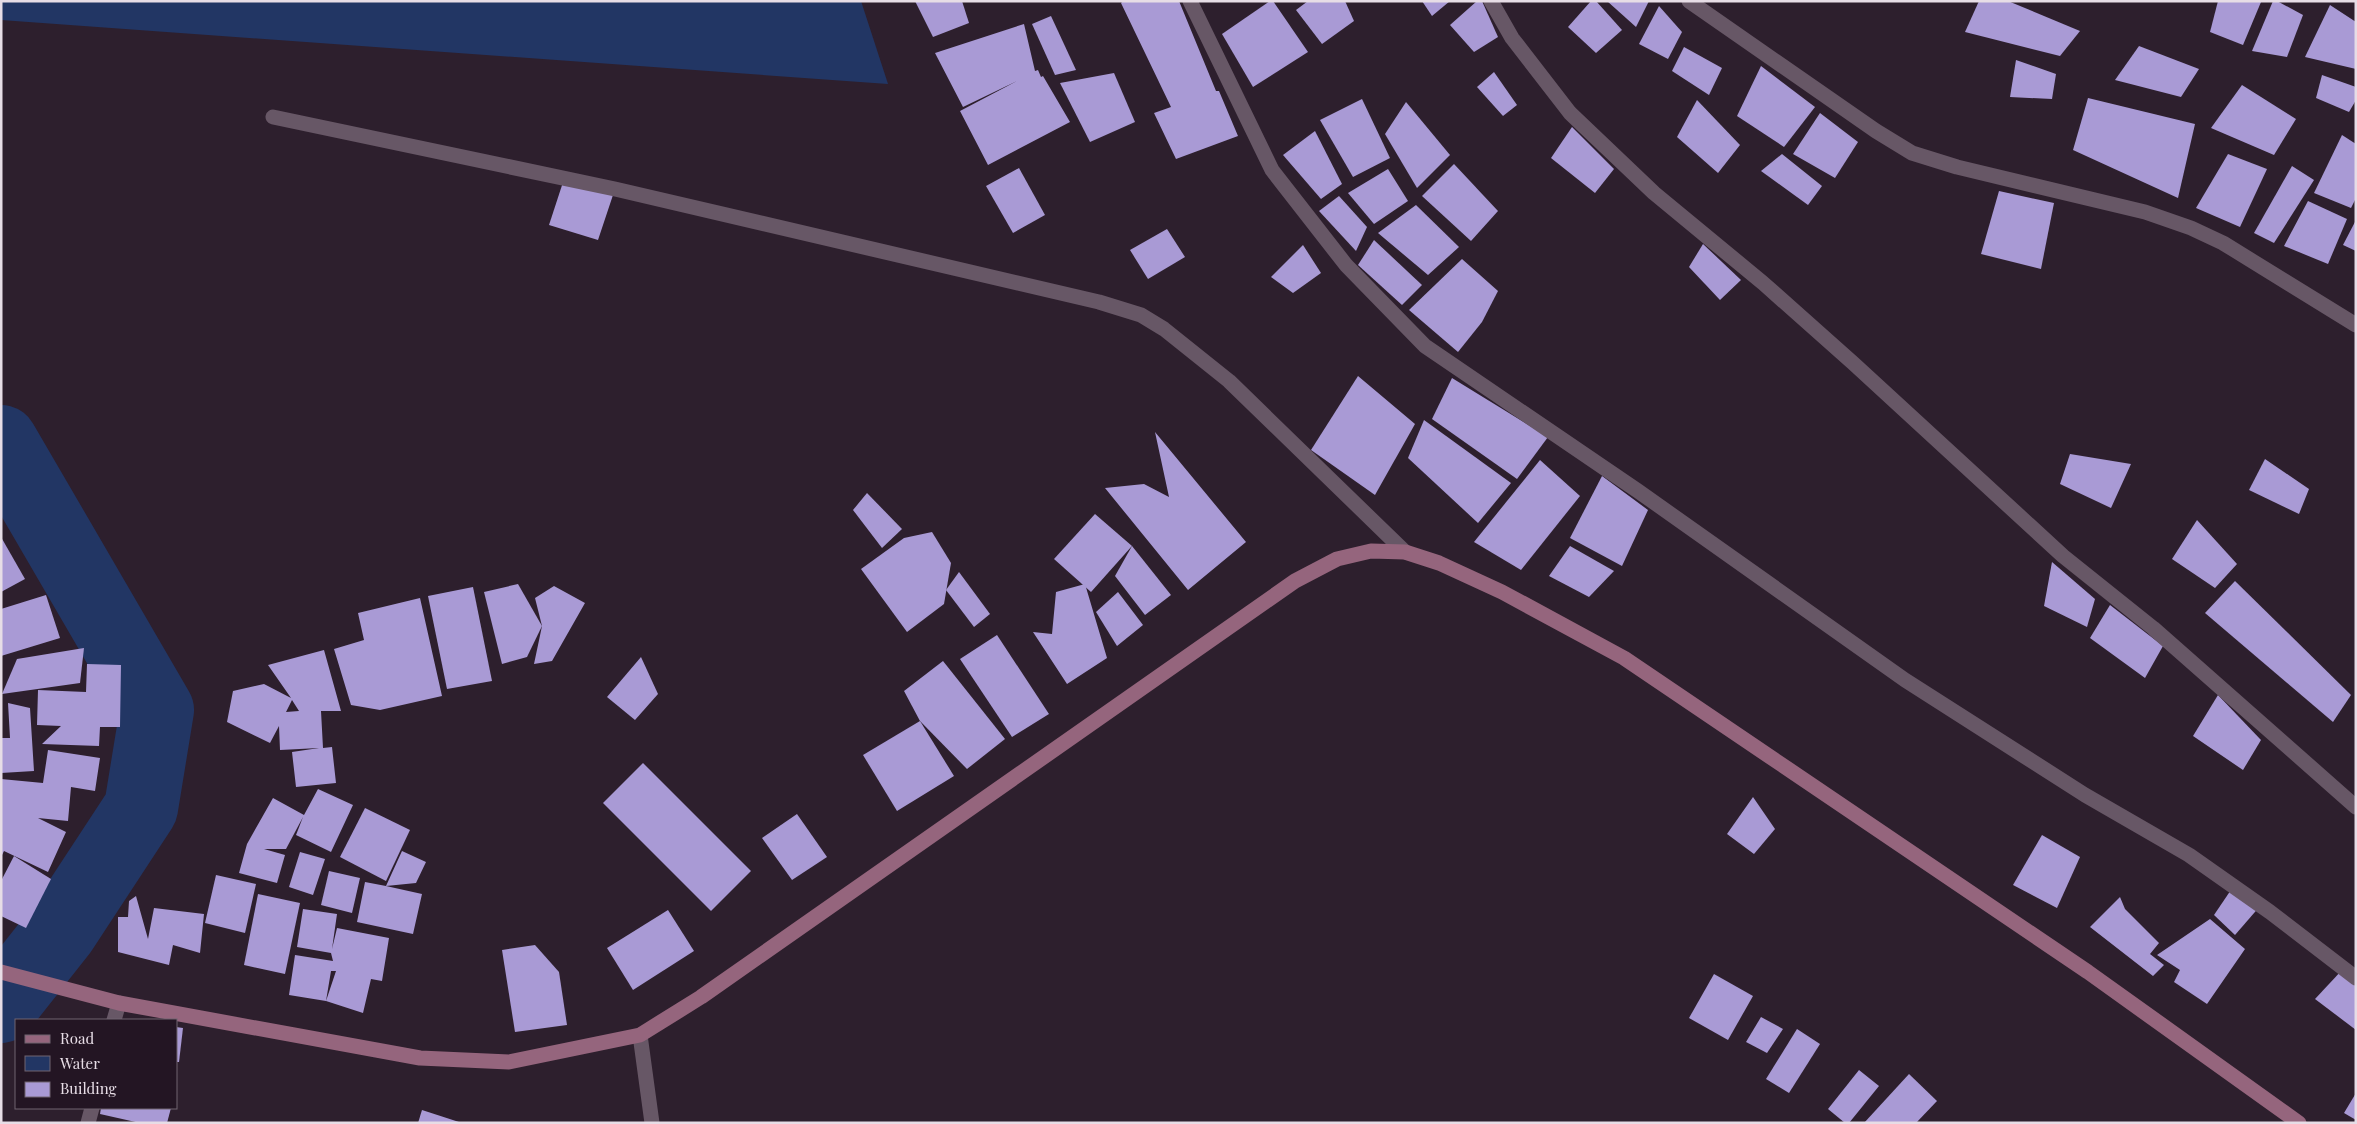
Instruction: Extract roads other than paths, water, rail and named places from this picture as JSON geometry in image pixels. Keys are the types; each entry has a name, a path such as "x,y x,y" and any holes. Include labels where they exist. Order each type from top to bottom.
{"street":[{"path":"1190,1 1272,170 1346,265 1426,346 1638,490 1905,680 2085,795 2188,855 2270,912 2356,978"},
{"path":"1490,1 1512,38 1570,113 1654,193 1762,283 1846,357 2062,556 2153,628 2356,807"},
{"path":"1689,1 1876,131 1912,153 1957,166 2145,212 2191,228 2222,243 2356,324"},
{"path":"273,117 615,189 1099,302 1141,315 1164,329 1230,381 1405,552"},
{"path":"1,972 118,1003 420,1058 509,1062 640,1035 701,997 1295,581 1337,559 1371,551 1405,552 1439,563 1502,592 1624,658 2088,972 2299,1123"},
{"path":"114,1019 118,1003"},
{"path":"640,1035 652,1123"},
{"path":"88,1123 92,1109"}],"water":[{"path":"1,1 861,1 888,84 1,20"}],"waterway":[{"path":"1,442 157,710 141,808 61,930 1,1006"}]}
